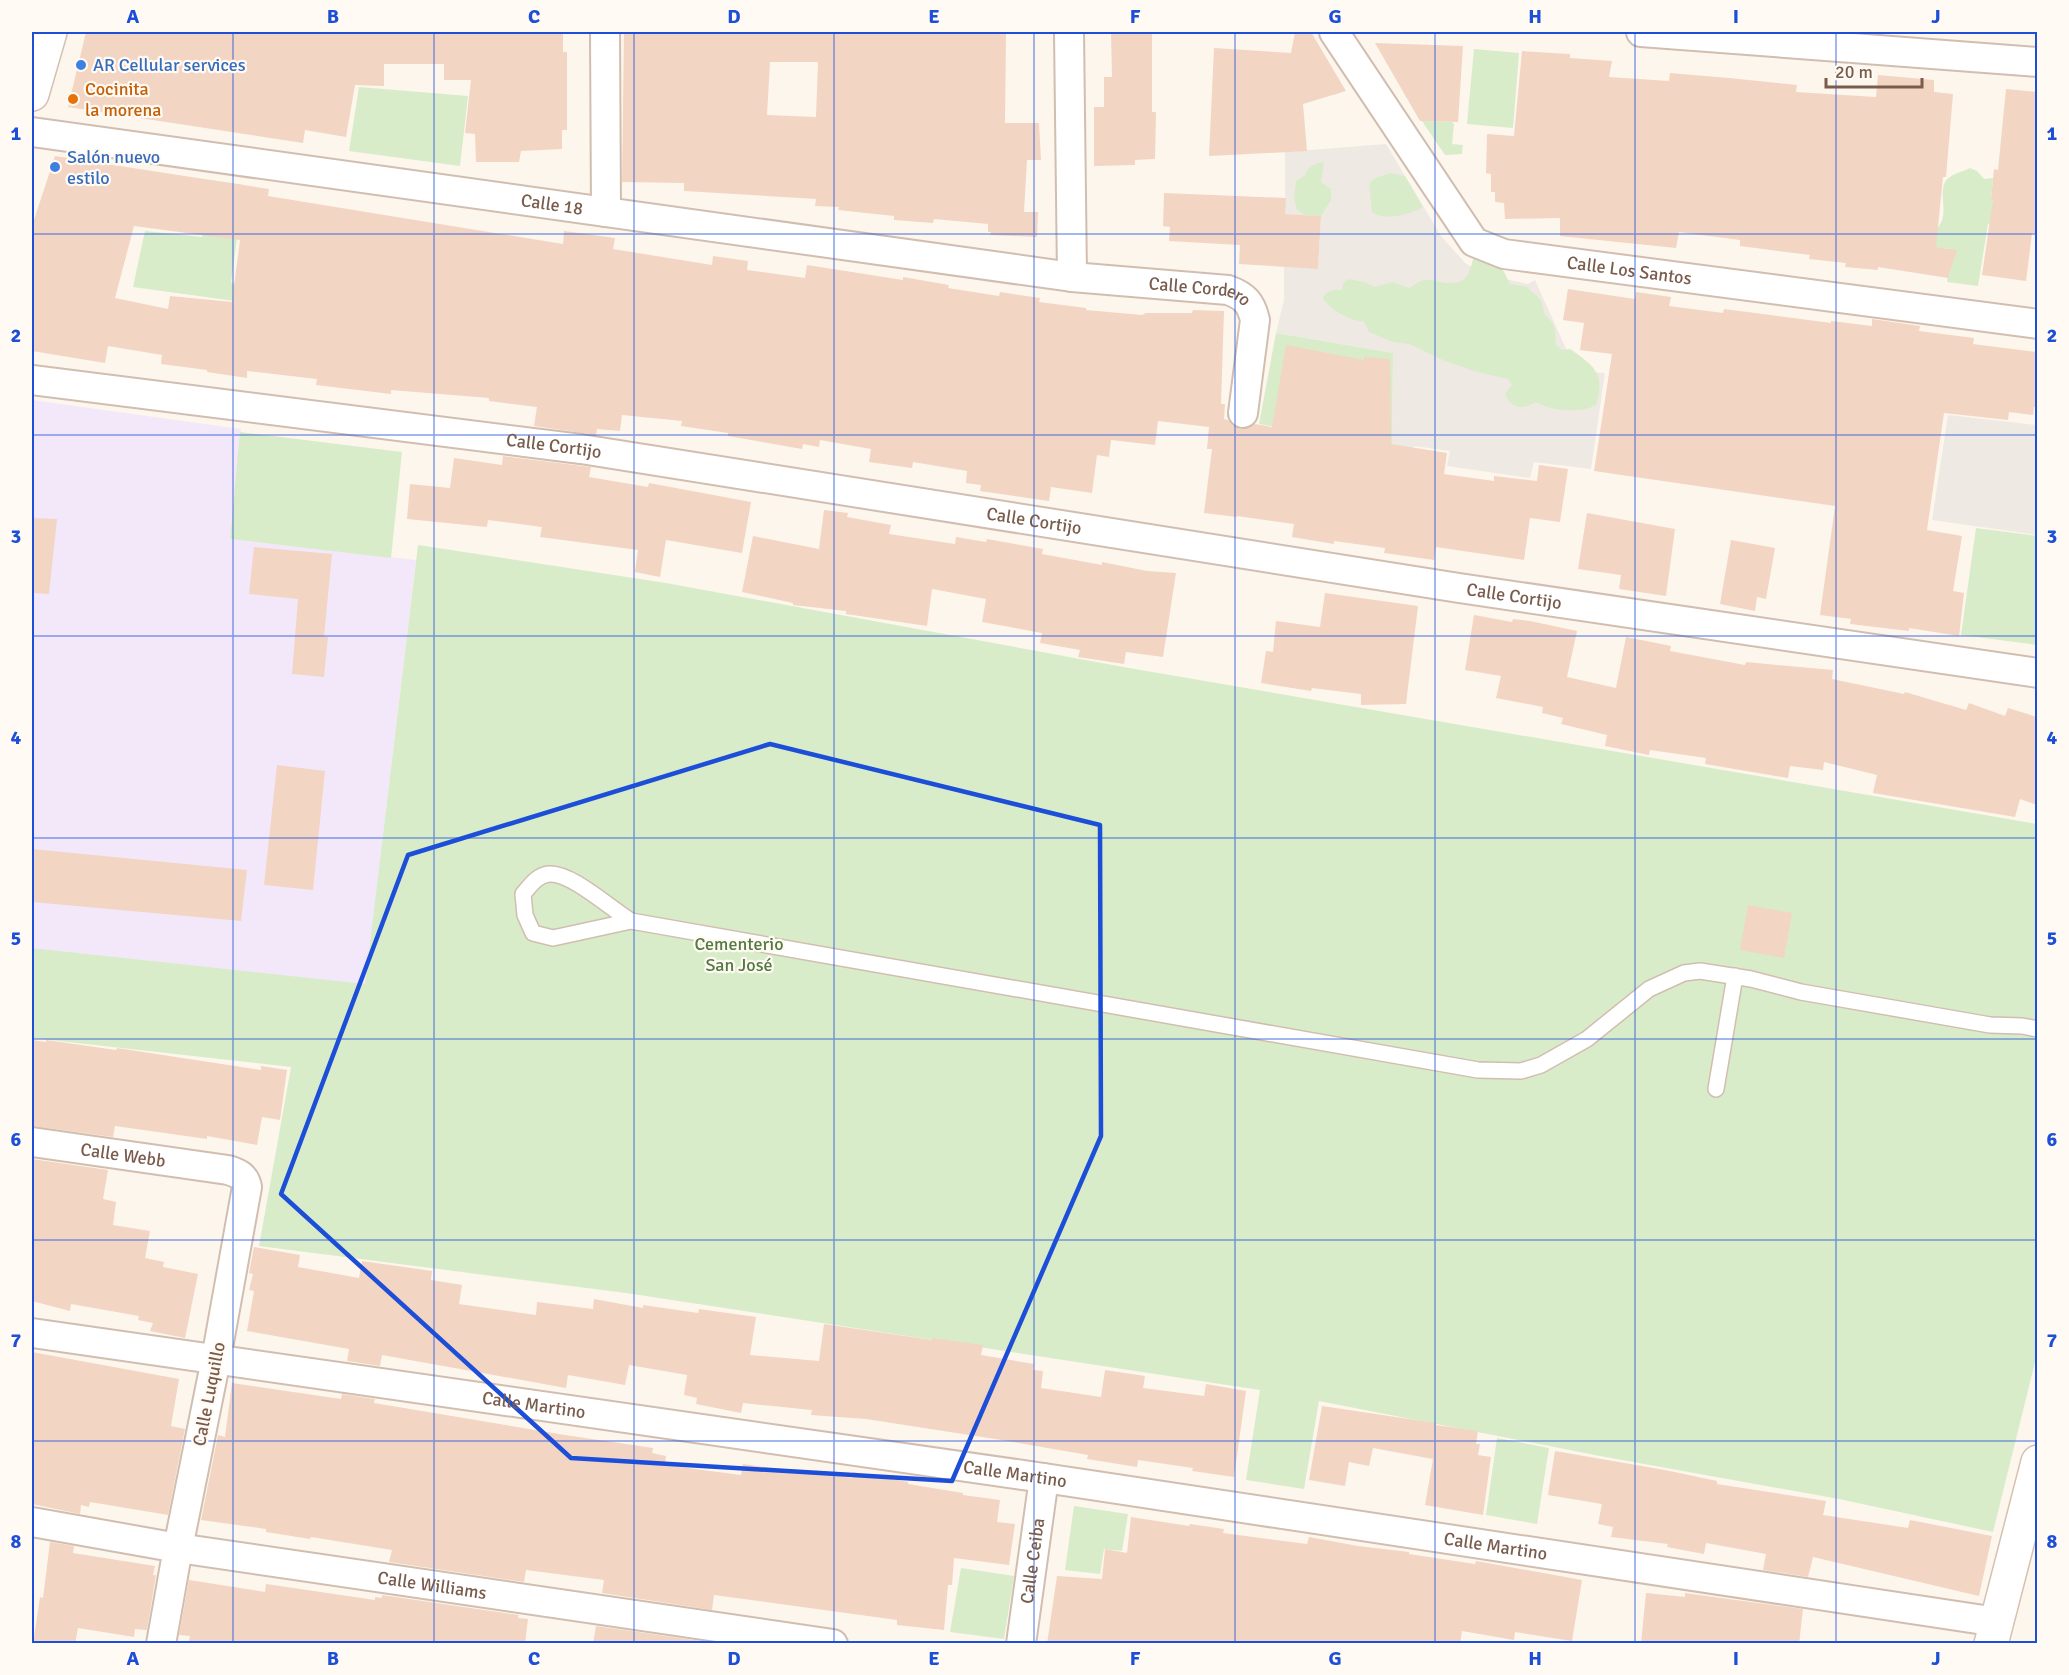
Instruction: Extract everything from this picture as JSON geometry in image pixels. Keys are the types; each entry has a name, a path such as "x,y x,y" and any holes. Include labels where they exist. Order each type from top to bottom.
{"street":[{"path":"34,76 50,32"},
{"path":"605,32 606,212"},
{"path":"1069,32 1072,277"},
{"name":"Calle Los Santos","path":"1334,32 1474,242 1504,254 2037,324"},
{"path":"1641,32 1737,35 2037,62"},
{"name":"Calle 18","path":"32,132 1072,277"},
{"name":"Calle Cordero","path":"1072,277 1228,290 1242,295 1251,306 1255,320 1244,413"},
{"name":"Calle Cortijo","path":"32,380 581,449 1470,590 2037,673"},
{"name":"Calle Webb","path":"32,1142 213,1168"},
{"name":"Calle Luquillo","path":"161,1644 247,1187 239,1174 213,1168"},
{"name":"Calle Martino","path":"32,1334 1044,1478 1994,1633"},
{"path":"1994,1633 2037,1461"},
{"name":"Calle Ceiba","path":"1021,1644 1044,1478"},
{"name":"Calle Williams","path":"32,1522 178,1548 833,1644"}],"lane":[{"path":"631,921 569,879 548,874 535,879 523,894 525,915 533,933 553,938 631,921 1437,1064 1500,1072 1521,1071 1559,1056 1587,1039 1649,988 1684,974 1700,971 1735,976 1801,992 1990,1025 2037,1029"},
{"path":"1716,1089 1735,976"}],"highlighted area":[{"path":"770,744 1100,825 1101,1136 952,1481 571,1458 281,1194 408,855"}],"shaded area":[{"path":"1386,144 1441,236 1466,264 1488,275 1528,284 1535,280 1576,371 1605,373 1591,469 1534,462 1530,478 1447,466 1450,451 1414,446 1410,464 1392,446 1393,353 1276,333 1284,300 1284,267 1318,268 1321,216 1285,214 1285,152"},
{"path":"32,400 241,429 230,539 416,560 365,985 32,948"},
{"path":"1948,415 2037,425 2037,535 1932,520"}],"green space":[{"path":"1474,49 1519,53 1513,128 1467,124"},
{"path":"359,87 468,96 460,166 349,151"},
{"path":"1422,121 1452,122 1454,124 1452,144 1463,145 1462,154 1445,155"},
{"path":"1324,162 1321,182 1331,189 1331,200 1321,216 1305,215 1297,210 1294,198 1296,181 1312,166"},
{"path":"1970,168 1977,171 1984,179 1993,178 1991,200 2017,203 1996,221 1988,224 1978,286 1947,282 1951,249 1931,247 1933,234 1943,216 1945,182 1953,175"},
{"path":"1390,173 1405,176 1423,207 1391,217 1372,212 1369,184 1375,178"},
{"path":"211,180 244,185 231,283 251,287 249,303 133,287 145,231 202,237"},
{"path":"1478,257 1501,266 1510,284 1527,287 1541,300 1545,315 1555,329 1556,345 1562,350 1570,349 1586,360 1596,371 1600,385 1596,405 1582,410 1557,409 1535,402 1518,407 1511,403 1505,394 1512,385 1508,379 1477,372 1445,361 1409,344 1393,342 1369,332 1364,322 1343,315 1324,301 1323,297 1331,290 1342,290 1343,284 1348,279 1375,287 1392,282 1409,288 1424,280 1459,282 1466,277 1473,259"},
{"path":"1276,333 1393,353 1392,446 1259,424"},
{"path":"240,432 402,452 391,558 230,539"},
{"path":"1976,528 2037,536 2037,645 1961,635"},
{"name":"Cementerio San José","path":"418,545 666,583 1129,668 2037,824 2037,1354 1993,1532 1839,1499 1600,1456 1319,1401 1304,1489 1246,1480 1260,1390 626,1293 259,1246 291,1067 32,1038 32,948 365,984"},
{"path":"1497,1438 1549,1448 1537,1524 1486,1515"},
{"path":"1074,1506 1128,1514 1122,1551 1104,1549 1100,1574 1065,1570"},
{"path":"961,1568 1014,1576 1004,1639 950,1632"}],"building":[{"path":"86,32 563,32 563,52 567,52 567,130 562,130 562,149 521,151 519,162 476,162 475,134 465,133 471,80 444,80 444,64 384,64 384,86 355,85 346,137 305,130 303,143 68,107"},
{"path":"624,32 1006,32 1005,123 1039,123 1041,160 1027,160 1024,212 1038,212 1037,237 990,235 988,224 934,219 933,223 894,220 894,216 838,210 839,207 815,206 816,199 684,191 684,183 622,182","holes":["770,62 818,62 816,117 767,115"]},
{"path":"1111,32 1152,32 1152,112 1156,112 1155,159 1135,160 1135,165 1094,166 1094,107 1104,107 1104,77 1112,77"},
{"path":"1295,32 1311,32 1346,91 1303,104 1307,151 1209,156 1214,48 1291,53"},
{"path":"1375,43 1463,46 1458,122 1420,121"},
{"path":"1522,51 1570,54 1570,58 1612,61 1609,77 1669,81 1670,73 1797,85 1796,92 1876,97 1878,75 1934,80 1934,92 1953,94 1946,177 1943,177 1936,247 1957,250 1948,278 1878,267 1878,270 1845,267 1846,263 1809,259 1810,255 1740,246 1740,240 1679,232 1676,248 1560,236 1560,218 1505,219 1504,203 1495,202 1495,192 1491,192 1491,174 1486,173 1487,134 1514,136"},
{"path":"2006,89 2037,92 2037,233 2032,233 2026,281 1982,275 1993,200 1991,200 1994,169 1998,170"},
{"path":"55,156 269,189 268,196 563,244 564,231 615,238 613,249 712,265 713,256 748,261 747,270 805,278 807,265 903,280 903,277 949,285 948,288 999,296 1000,292 1040,298 1039,302 1086,308 1086,310 1142,315 1146,313 1192,313 1193,310 1224,311 1221,404 1225,404 1224,419 1233,426 1241,429 1255,424 1272,427 1286,345 1364,360 1364,357 1390,359 1391,444 1447,453 1444,474 1494,481 1494,476 1537,481 1539,465 1568,469 1560,522 1530,518 1524,560 1436,547 1434,560 1384,553 1385,548 1334,541 1334,544 1292,537 1294,524 1204,513 1212,449 1207,449 1209,427 1158,421 1155,445 1111,440 1109,457 1097,455 1092,493 1051,487 1049,501 980,491 981,485 966,483 967,471 913,462 912,468 869,462 871,449 820,440 819,447 803,444 802,449 728,436 728,433 681,426 682,421 622,415 620,431 597,429 596,435 534,426 537,407 489,401 489,398 391,390 391,394 316,385 317,379 247,371 247,378 161,364 162,355 108,346 105,363 32,351 32,226","holes":["134,226 240,240 232,302 170,296 168,309 115,298"]},
{"path":"1164,193 1286,198 1285,214 1321,216 1318,269 1239,264 1240,245 1169,241 1170,227 1163,226"},
{"path":"1568,289 1635,299 1636,292 1671,297 1669,306 1723,313 1724,309 1872,326 1872,319 1920,326 1919,331 1974,338 1973,344 2037,352 2037,407 2034,407 2033,415 2009,412 2008,420 1944,413 1927,530 1962,536 1953,591 1964,593 1959,636 1909,628 1909,631 1850,624 1851,619 1820,615 1835,506 1594,471 1612,354 1580,350 1584,323 1563,320"},
{"path":"503,456 591,467 589,477 648,487 649,483 751,502 742,553 666,540 660,577 635,572 638,550 540,537 542,527 488,520 487,527 407,519 410,484 450,488 454,458 502,465"},
{"path":"824,510 848,513 847,517 891,525 889,534 955,544 956,537 986,542 987,539 1043,549 1042,554 1102,565 1102,562 1147,571 1176,573 1163,657 1126,652 1124,664 1078,657 1080,650 1040,643 1042,633 982,622 986,599 932,589 927,626 846,614 846,611 793,605 793,603 742,592 753,536 819,549"},
{"path":"1587,513 1675,529 1666,596 1619,589 1621,575 1578,569"},
{"path":"32,518 57,519 49,594 32,593"},
{"path":"1731,540 1775,548 1766,599 1757,597 1755,611 1720,604"},
{"path":"254,547 332,554 324,637 328,637 324,677 292,674 298,599 249,594"},
{"path":"1325,593 1418,606 1406,704 1361,705 1361,694 1312,688 1311,691 1261,683 1266,651 1273,652 1276,621 1320,627"},
{"path":"1474,615 1512,622 1513,619 1530,621 1577,631 1567,677 1616,688 1626,637 1671,646 1670,651 1745,665 1746,662 1833,670 1832,679 1904,694 1905,692 1966,710 1969,703 2005,716 2008,708 2037,717 2037,805 2020,799 2015,817 1873,793 1877,775 1824,762 1823,770 1790,766 1788,778 1705,764 1706,758 1650,750 1649,755 1605,746 1607,735 1561,724 1563,718 1542,713 1543,707 1496,698 1501,676 1465,670"},
{"path":"277,765 325,771 313,890 264,885"},
{"path":"32,849 247,870 241,921 32,902"},
{"path":"1748,905 1792,913 1784,958 1740,950"},
{"path":"32,1040 116,1050 117,1048 261,1070 261,1066 287,1070 280,1120 262,1117 257,1145 207,1136 207,1139 115,1126 113,1137 32,1126"},
{"path":"32,1159 108,1170 103,1199 116,1202 113,1225 150,1231 145,1258 164,1262 163,1267 198,1274 185,1338 150,1331 153,1323 138,1320 139,1316 71,1304 70,1311 32,1301"},
{"path":"254,1247 300,1255 298,1267 359,1278 362,1261 432,1271 431,1280 462,1285 459,1304 536,1315 537,1302 593,1309 594,1299 643,1308 643,1305 698,1313 699,1309 756,1317 750,1355 819,1361 824,1324 983,1345 981,1355 1034,1364 1033,1370 1043,1371 1041,1388 1101,1397 1105,1370 1145,1376 1143,1388 1204,1396 1206,1384 1246,1391 1234,1477 1138,1460 1137,1467 1087,1459 1088,1455 1008,1441 866,1419 811,1415 812,1410 743,1403 741,1413 696,1404 697,1398 684,1395 687,1375 629,1365 625,1385 568,1375 566,1388 382,1355 380,1366 347,1361 349,1349 247,1331 254,1291 249,1290 253,1274 249,1273"},
{"path":"32,1352 179,1379 171,1426 185,1429 168,1515 90,1502 89,1507 81,1505 80,1514 32,1504"},
{"path":"232,1383 341,1399 342,1394 375,1399 374,1403 653,1448 652,1453 666,1456 665,1465 741,1475 743,1464 852,1478 853,1472 963,1493 963,1495 1000,1500 997,1522 1015,1524 1009,1565 954,1558 952,1585 948,1585 944,1630 897,1625 897,1620 714,1595 712,1610 602,1593 604,1580 526,1570 524,1582 389,1562 392,1550 311,1537 310,1539 266,1532 266,1529 201,1520 218,1435 225,1437"},
{"path":"1322,1406 1478,1431 1476,1444 1480,1444 1478,1455 1491,1457 1483,1515 1425,1505 1433,1459 1373,1448 1369,1466 1349,1462 1345,1486 1309,1480"},
{"path":"1555,1451 1665,1470 1717,1481 1717,1484 1826,1501 1823,1515 1908,1528 1910,1520 1992,1536 1979,1596 1813,1557 1808,1577 1763,1570 1766,1554 1706,1543 1704,1554 1667,1547 1668,1544 1611,1537 1613,1527 1598,1524 1602,1504 1548,1495"},
{"path":"1131,1517 1224,1529 1223,1533 1307,1544 1309,1537 1475,1564 1476,1561 1582,1580 1572,1641 1515,1632 1514,1640 1462,1631 1460,1644 1047,1644 1057,1576 1102,1579 1105,1549 1127,1553"},
{"path":"50,1542 74,1546 73,1553 155,1566 153,1575 156,1575 147,1630 135,1629 134,1637 78,1628 75,1644 33,1644 40,1597 43,1598"},
{"path":"189,1580 265,1592 266,1584 375,1600 375,1597 382,1598 382,1595 519,1615 518,1618 528,1619 525,1644 188,1644 190,1636 179,1635"},
{"path":"1646,1593 1685,1597 1685,1593 1803,1609 1799,1644 1641,1644"},
{"path":"596,1626 708,1642 708,1644 593,1644"}],"place":[{"name":"AR Cellular services","path":"81,65"},
{"name":"Cocinita la morena","path":"73,99"},
{"name":"Salón nuevo estilo","path":"55,167"}]}
